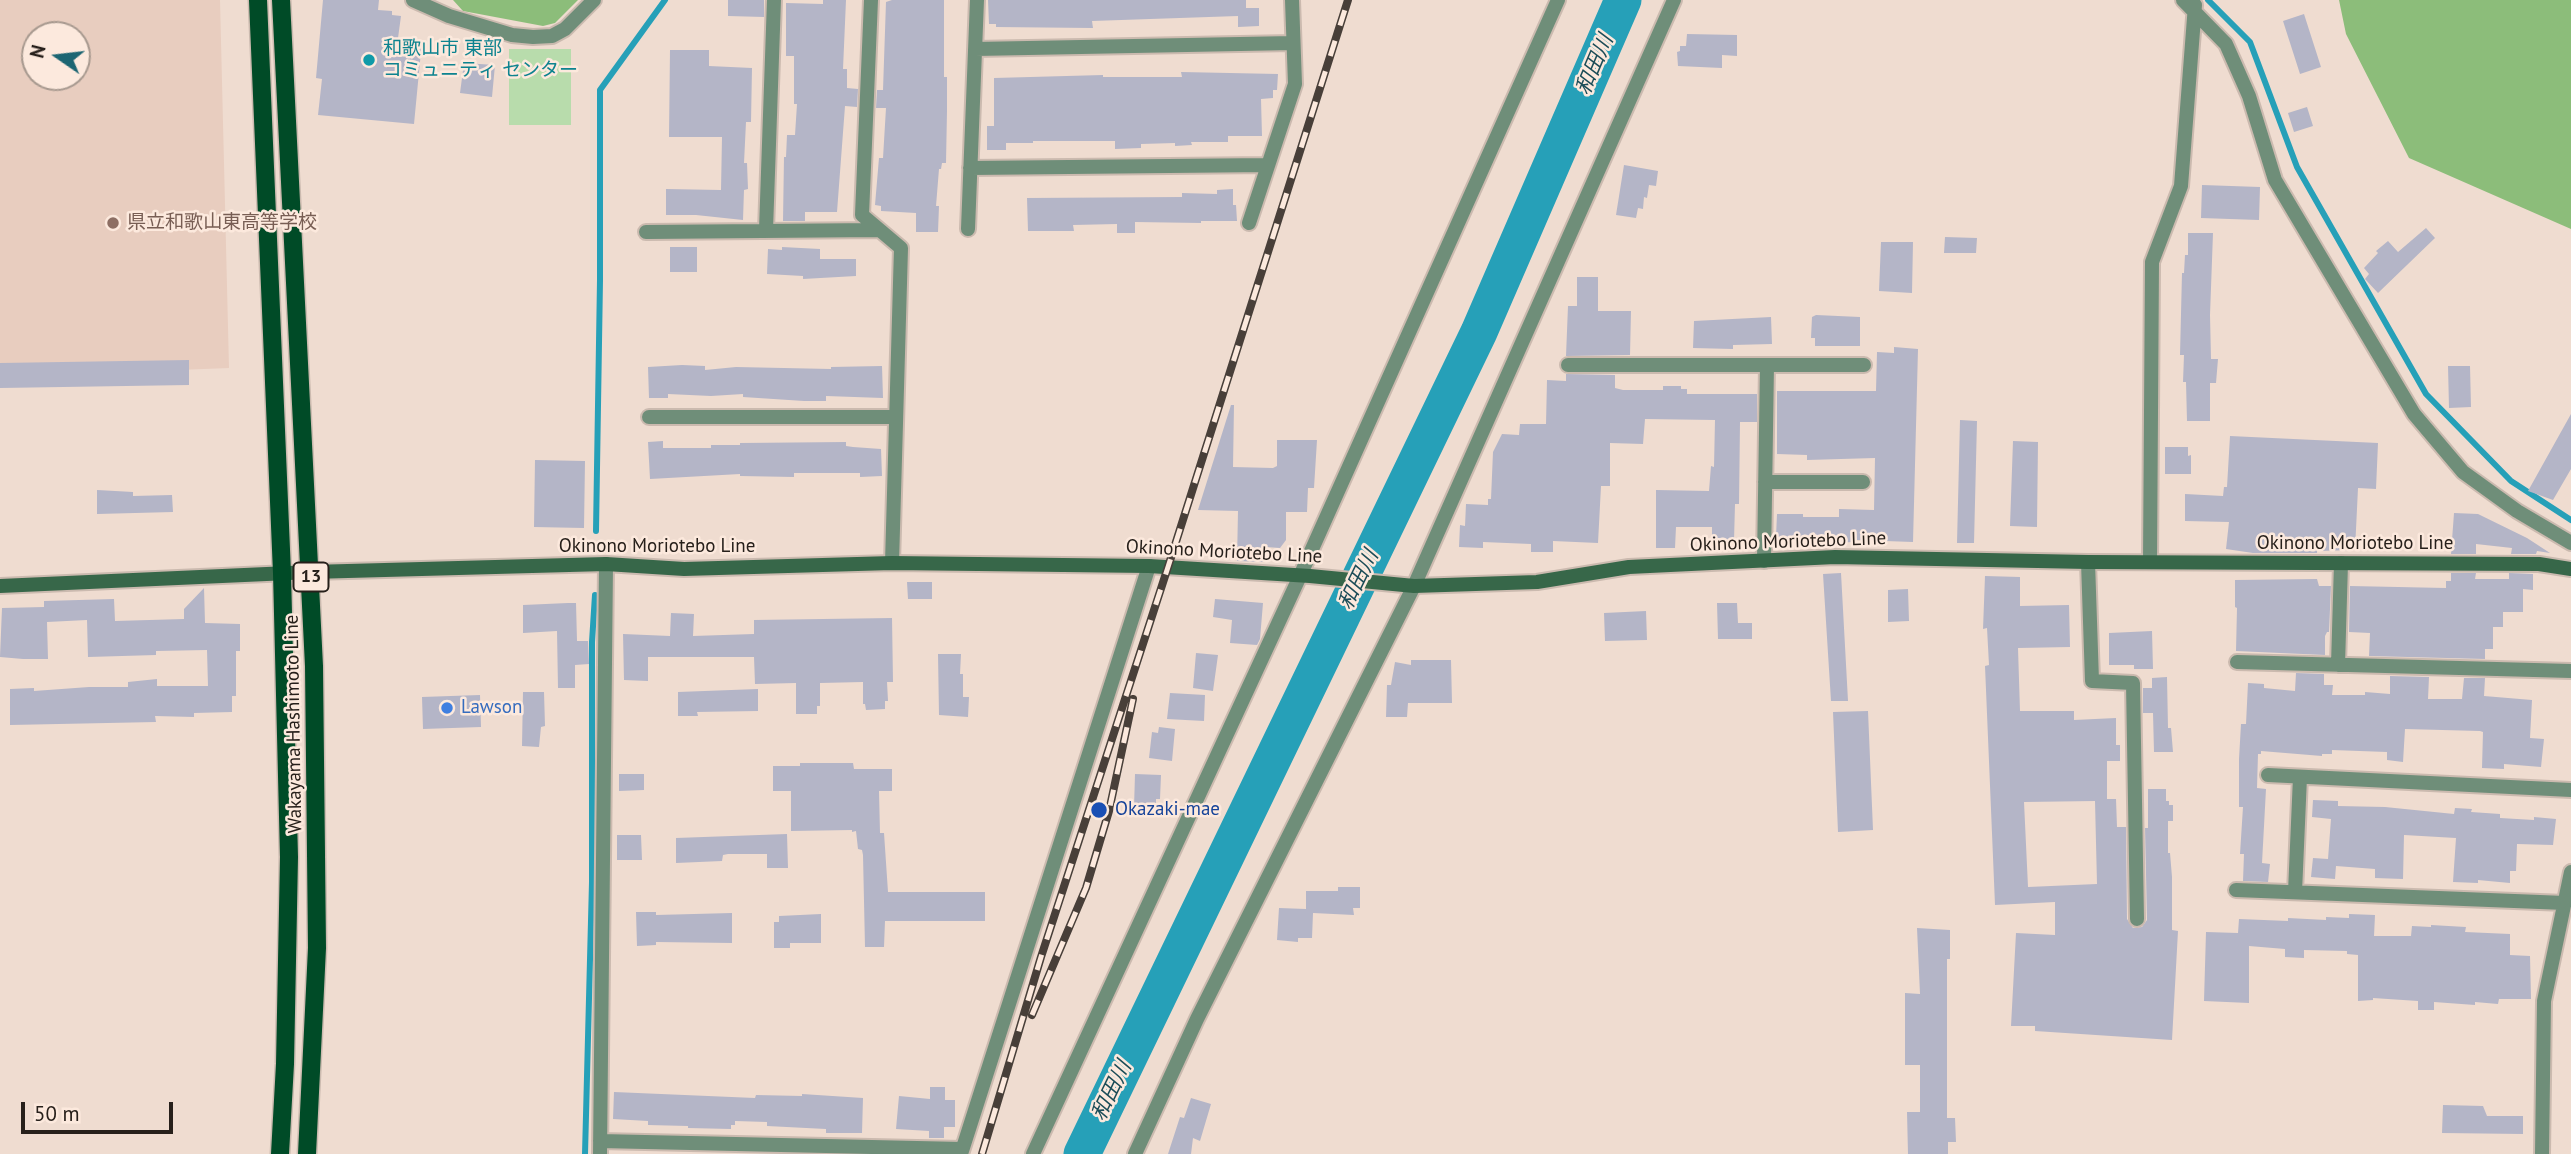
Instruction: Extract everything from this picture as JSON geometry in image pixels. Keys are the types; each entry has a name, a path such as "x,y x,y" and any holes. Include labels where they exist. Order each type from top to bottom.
{"main road":[{"name":"Wakayama Hashimoto Line","path":"258,0 282,573 289,857 281,1154"},
{"name":"Wakayama Hashimoto Line","path":"281,0 311,572 317,948 307,1154"},
{"name":"Okinono Moriotebo Line","path":"0,586 282,573 606,564 684,569 892,563 1149,566 1408,585 1536,582 1629,567 1835,557 2088,562 2539,564 2571,569"}],"street":[{"path":"413,0 449,16 512,35 533,37 552,36 565,29 594,0"},
{"path":"766,230 774,0"},
{"path":"871,0 862,215 901,248 892,563"},
{"path":"968,229 977,0"},
{"path":"1249,223 1295,84 1292,0"},
{"path":"1033,1154 1305,576 1558,0"},
{"path":"1135,1154 1196,1018 1408,585 1674,0"},
{"path":"2191,3 2227,44 2249,96 2275,180 2414,414 2463,471 2517,511 2571,543"},
{"path":"2150,562 2152,262 2181,186 2191,3"},
{"path":"975,49 1293,43"},
{"path":"970,168 1268,165"},
{"path":"646,232 878,230"},
{"path":"1568,365 1864,365"},
{"path":"1765,561 1767,365"},
{"path":"649,417 896,417"},
{"path":"1765,482 1863,482"},
{"path":"2088,562 2092,681 2133,683 2137,919"},
{"path":"2339,665 2341,563"},
{"path":"606,564 600,1148 961,1151 1149,566"},
{"path":"2237,662 2571,671"},
{"path":"2268,775 2571,790"},
{"path":"2295,892 2300,777"},
{"path":"2542,1154 2544,1002 2571,872"},
{"path":"2236,890 2565,903"}],"shaded area":[{"name":"県立和歌山東高等学校","path":"0,0 220,0 229,368 0,377"}],"green space":[{"path":"453,0 578,0 555,23 543,26 463,11"},
{"path":"2339,0 2571,0 2571,229 2409,158 2346,34"},
{"path":"509,49 571,49 571,125 509,125"}],"building":[{"name":"和歌山市 東部 コミュニティ センター","path":"323,0 379,0 378,10 392,11 392,15 401,16 398,38 422,41 414,124 318,115 322,79 316,78"},
{"path":"728,0 764,0 764,17 728,16"},
{"path":"823,0 846,0 843,69 847,69 847,88 858,89 857,107 845,106 837,212 805,212 805,221 783,221 784,157 787,135 795,135 797,104 794,104 794,56 786,56 786,3 823,4"},
{"path":"944,0 946,163 942,163 939,169 936,206 939,206 938,232 916,232 916,213 881,211 881,206 875,205 879,158 883,158 886,108 876,108 877,90 883,90 886,2"},
{"path":"988,0 1246,0 1246,8 1259,8 1259,26 1238,27 1238,16 1092,21 1093,28 996,27 996,24 989,24"},
{"path":"2304,14 2321,67 2300,74 2283,21"},
{"path":"1687,34 1737,35 1737,56 1722,55 1722,68 1678,66 1677,52 1680,51 1680,46 1686,46"},
{"path":"670,50 709,50 709,66 752,68 751,122 746,122 744,163 747,163 748,189 744,190 743,220 666,215 666,189 721,190 722,137 669,137"},
{"path":"464,63 495,65 492,97 460,93"},
{"path":"1181,72 1278,74 1277,90 1273,90 1273,98 1261,99 1262,136 1228,136 1228,142 1191,142 1192,145 1175,146 1175,143 1141,144 1141,148 1115,149 1115,141 1033,141 1006,143 1006,150 987,150 987,126 994,126 994,78 1103,75 1182,77"},
{"path":"2307,107 2313,126 2294,132 2288,113"},
{"path":"1624,165 1658,171 1656,186 1649,185 1643,209 1638,208 1636,218 1616,215"},
{"path":"2202,185 2260,187 2259,220 2201,218"},
{"path":"1233,189 1237,221 1135,222 1135,233 1117,233 1117,224 1073,225 1074,231 1028,231 1027,198 1182,197 1182,193 1217,194 1217,190"},
{"path":"2426,228 2435,238 2378,293 2365,279 2369,274 2364,268 2378,253 2376,251 2388,241 2398,252"},
{"path":"2188,233 2213,233 2211,359 2218,359 2216,383 2210,383 2210,421 2187,421 2186,382 2183,382 2184,355 2180,355 2182,273 2185,255 2188,255"},
{"path":"1945,237 1977,238 1976,253 1944,253"},
{"path":"1881,242 1913,242 1912,293 1879,291"},
{"path":"670,247 697,247 697,272 670,272"},
{"path":"782,247 820,249 820,259 856,259 856,276 803,279 803,276 767,274 768,249 782,250"},
{"path":"1577,277 1598,277 1598,311 1631,311 1630,355 1566,356 1568,306 1577,306"},
{"path":"1771,317 1772,344 1733,345 1733,349 1693,348 1694,321"},
{"path":"1812,317 1860,317 1860,346 1815,346 1815,338 1811,338"},
{"path":"1894,347 1918,349 1913,542 1857,540 1815,543 1815,539 1776,537 1777,514 1839,517 1839,509 1874,510 1875,458 1807,460 1807,455 1777,454 1777,391 1876,391 1877,352 1894,353"},
{"path":"189,360 189,385 0,388 0,363"},
{"path":"705,366 705,370 736,367 831,369 882,366 883,398 826,396 826,401 804,401 743,397 743,394 668,394 668,398 649,398 648,367"},
{"path":"2448,366 2470,366 2471,407 2449,408"},
{"path":"1566,374 1615,375 1615,388 1623,390 1663,390 1663,386 1681,386 1681,389 1687,389 1687,394 1757,394 1757,422 1740,422 1739,504 1735,504 1734,541 1712,541 1712,527 1676,527 1675,548 1656,548 1656,490 1709,491 1711,466 1714,467 1715,420 1645,419 1643,444 1610,443 1610,486 1601,486 1598,543 1553,541 1553,552 1531,552 1531,544 1483,542 1483,548 1459,547 1460,525 1465,526 1466,504 1488,505 1488,499 1491,499 1493,452 1502,434 1519,435 1520,424 1546,424 1547,380 1566,381"},
{"path":"1231,405 1234,405 1233,467 1273,468 1277,466 1277,440 1317,440 1314,488 1308,488 1307,512 1286,512 1286,540 1280,548 1266,547 1266,562 1237,561 1238,511 1198,510"},
{"path":"2571,414 2571,469 2553,500 2528,491"},
{"path":"1960,420 1977,421 1974,543 1957,543"},
{"path":"2230,436 2378,443 2376,489 2358,488 2355,550 2253,553 2226,549 2229,522 2185,521 2185,494 2223,496 2224,487 2227,487"},
{"path":"663,441 663,448 711,448 711,445 740,443 846,442 846,446 881,449 882,476 860,477 860,473 794,473 794,477 740,474 650,479 648,442"},
{"path":"2013,441 2038,442 2037,527 2010,526"},
{"path":"2165,447 2188,447 2191,474 2165,474"},
{"path":"535,460 585,461 584,528 534,527"},
{"path":"97,490 133,492 133,496 172,495 173,512 97,514"},
{"path":"2454,513 2478,514 2527,538 2550,553 2537,551 2536,554 2511,554 2512,548 2476,544 2476,554 2451,554"},
{"path":"1841,573 1848,701 1831,701 1823,574"},
{"path":"2451,573 2476,573 2475,579 2509,579 2509,573 2533,574 2533,590 2523,589 2523,612 2503,612 2503,627 2493,627 2493,649 2485,649 2485,659 2369,656 2370,633 2349,632 2350,586 2446,588 2446,581 2451,581"},
{"path":"1985,576 2020,577 2020,606 2069,605 2070,647 2018,648 2020,711 2074,711 2074,720 2116,718 2116,745 2120,745 2120,761 2107,761 2107,799 2116,799 2117,827 2126,827 2127,919 2133,928 2142,927 2147,920 2145,828 2148,828 2148,789 2166,789 2166,801 2173,805 2173,821 2168,821 2172,930 2178,931 2172,1040 2035,1031 2035,1026 2011,1026 2016,933 2055,935 2055,902 1995,905 1985,666 1989,665 1987,628 1983,629","holes":["2095,801 2097,884 2028,887 2024,802"]},
{"path":"2317,579 2319,586 2331,586 2325,655 2236,651 2235,580"},
{"path":"907,582 932,582 932,599 908,599"},
{"path":"204,588 205,623 240,624 240,651 236,651 236,696 232,696 232,712 194,713 194,717 155,716 156,722 10,725 10,689 34,688 34,691 128,687 128,682 157,679 157,686 208,686 207,650 88,657 87,620 47,622 48,659 0,657 2,608 44,607 44,601 114,599 115,621 184,619 184,609"},
{"path":"1908,589 1909,621 1888,622 1888,590"},
{"path":"1215,599 1263,603 1260,639 1257,645 1230,643 1232,620 1213,617"},
{"path":"576,603 577,641 588,641 589,664 575,665 575,688 558,688 557,631 523,633 523,605"},
{"path":"1717,603 1737,603 1738,623 1752,623 1752,639 1718,639"},
{"path":"1646,611 1647,640 1605,641 1604,613"},
{"path":"671,613 694,614 693,636 754,634 754,620 892,618 893,682 887,682 888,701 885,701 885,709 866,710 863,704 863,682 820,683 820,706 817,706 817,714 796,714 796,683 755,684 754,657 648,657 648,681 624,680 623,634 670,636"},
{"path":"2152,631 2153,669 2134,669 2134,665 2109,665 2109,633"},
{"path":"1196,653 1218,655 1213,691 1193,688"},
{"path":"938,654 961,654 963,697 969,697 968,717 939,715"},
{"path":"1411,660 1451,660 1452,703 1408,703 1407,717 1386,717 1387,685 1391,685 1395,662 1411,665"},
{"path":"2296,673 2324,674 2324,685 2333,685 2332,695 2365,695 2365,692 2390,694 2390,676 2429,677 2428,699 2462,699 2464,678 2485,678 2484,696 2532,700 2530,738 2544,739 2541,767 2504,764 2504,769 2482,768 2483,732 2480,731 2405,729 2403,762 2387,760 2387,752 2332,750 2332,754 2322,756 2261,751 2261,754 2258,754 2257,788 2266,789 2262,863 2270,864 2268,882 2243,881 2244,854 2240,854 2243,807 2239,807 2239,759 2241,724 2246,724 2248,683 2264,684 2264,688 2295,691"},
{"path":"2167,677 2168,728 2171,728 2173,752 2154,752 2153,713 2143,713 2143,688 2152,688 2152,678"},
{"path":"758,689 758,711 697,712 698,716 678,716 678,692"},
{"path":"523,692 544,692 545,726 541,727 539,747 522,746"},
{"path":"1170,693 1205,695 1204,721 1167,719"},
{"path":"480,695 481,727 423,729 422,697"},
{"path":"1868,711 1873,830 1838,832 1833,712"},
{"path":"1159,727 1175,729 1172,761 1149,758 1152,732 1158,733"},
{"path":"800,763 853,763 854,769 892,769 892,791 879,791 880,833 884,833 888,892 985,892 985,921 885,921 884,947 865,947 863,855 862,850 858,849 856,831 791,831 791,791 773,791 773,766 800,766"},
{"path":"619,774 644,774 644,790 619,791"},
{"path":"1135,774 1161,775 1160,799 1156,799 1156,809 1134,808"},
{"path":"2313,800 2338,801 2338,806 2385,807 2454,814 2455,808 2472,809 2471,812 2500,814 2500,818 2556,819 2553,845 2517,844 2516,871 2510,871 2510,883 2478,880 2478,883 2453,882 2456,838 2404,835 2403,879 2375,878 2375,869 2336,866 2335,879 2311,877 2313,858 2328,859 2331,819 2312,817"},
{"path":"787,834 788,868 767,868 767,854 728,854 723,855 722,861 676,863 676,838"},
{"path":"617,835 641,835 642,860 617,860"},
{"path":"1338,887 1360,887 1360,908 1353,908 1354,915 1313,913 1312,938 1298,938 1298,942 1277,940 1279,908 1306,909 1306,891 1338,891"},
{"path":"636,912 656,912 656,915 732,913 732,943 656,942 656,945 637,946"},
{"path":"821,914 821,943 790,943 790,948 774,948 774,922 779,922 779,916"},
{"path":"2349,914 2375,915 2374,936 2411,936 2412,926 2431,925 2466,927 2465,932 2510,934 2510,955 2530,956 2531,999 2499,999 2498,1004 2475,1002 2475,1005 2434,1002 2434,1010 2418,1010 2418,1001 2373,998 2358,1001 2358,955 2347,954 2347,951 2304,950 2304,958 2285,957 2285,949 2249,946 2249,1003 2204,1001 2206,932 2238,933 2239,919 2326,920 2326,917 2349,918"},
{"path":"1917,928 1950,930 1950,959 1947,959 1947,1118 1955,1118 1956,1142 1948,1142 1948,1154 1908,1154 1907,1112 1920,1112 1920,1065 1905,1065 1905,993 1920,994"},
{"path":"930,1087 945,1087 945,1100 955,1100 955,1127 944,1127 944,1138 929,1138 929,1131 896,1129 899,1096 930,1099"},
{"path":"614,1092 755,1098 756,1095 802,1094 863,1098 862,1133 826,1133 826,1129 767,1126 767,1122 735,1121 731,1129 648,1125 648,1121 613,1119"},
{"path":"1191,1098 1211,1104 1200,1141 1193,1138 1191,1154 1168,1154 1180,1117 1184,1118"},
{"path":"2443,1105 2483,1106 2487,1116 2523,1116 2523,1134 2442,1133"}],"waterway":[{"path":"596,531 600,90 665,0"},
{"name":"和田川","path":"1082,1154 1479,332 1623,0"},
{"path":"2208,0 2250,42 2297,167 2426,394 2511,481 2571,520"},
{"path":"585,1154 592,882 592,642 595,595"}],"railway":[{"path":"982,1154 1041,957 1348,0"},
{"path":"1032,1015 1086,888 1109,811 1133,699"}],"place":[{"name":"和歌山市 東部 コミュニティ センター","path":"369,60"},
{"name":"県立和歌山東高等学校","path":"113,223"},
{"name":"Lawson","path":"447,708"},
{"name":"Okazaki-mae","path":"1099,810"}]}
